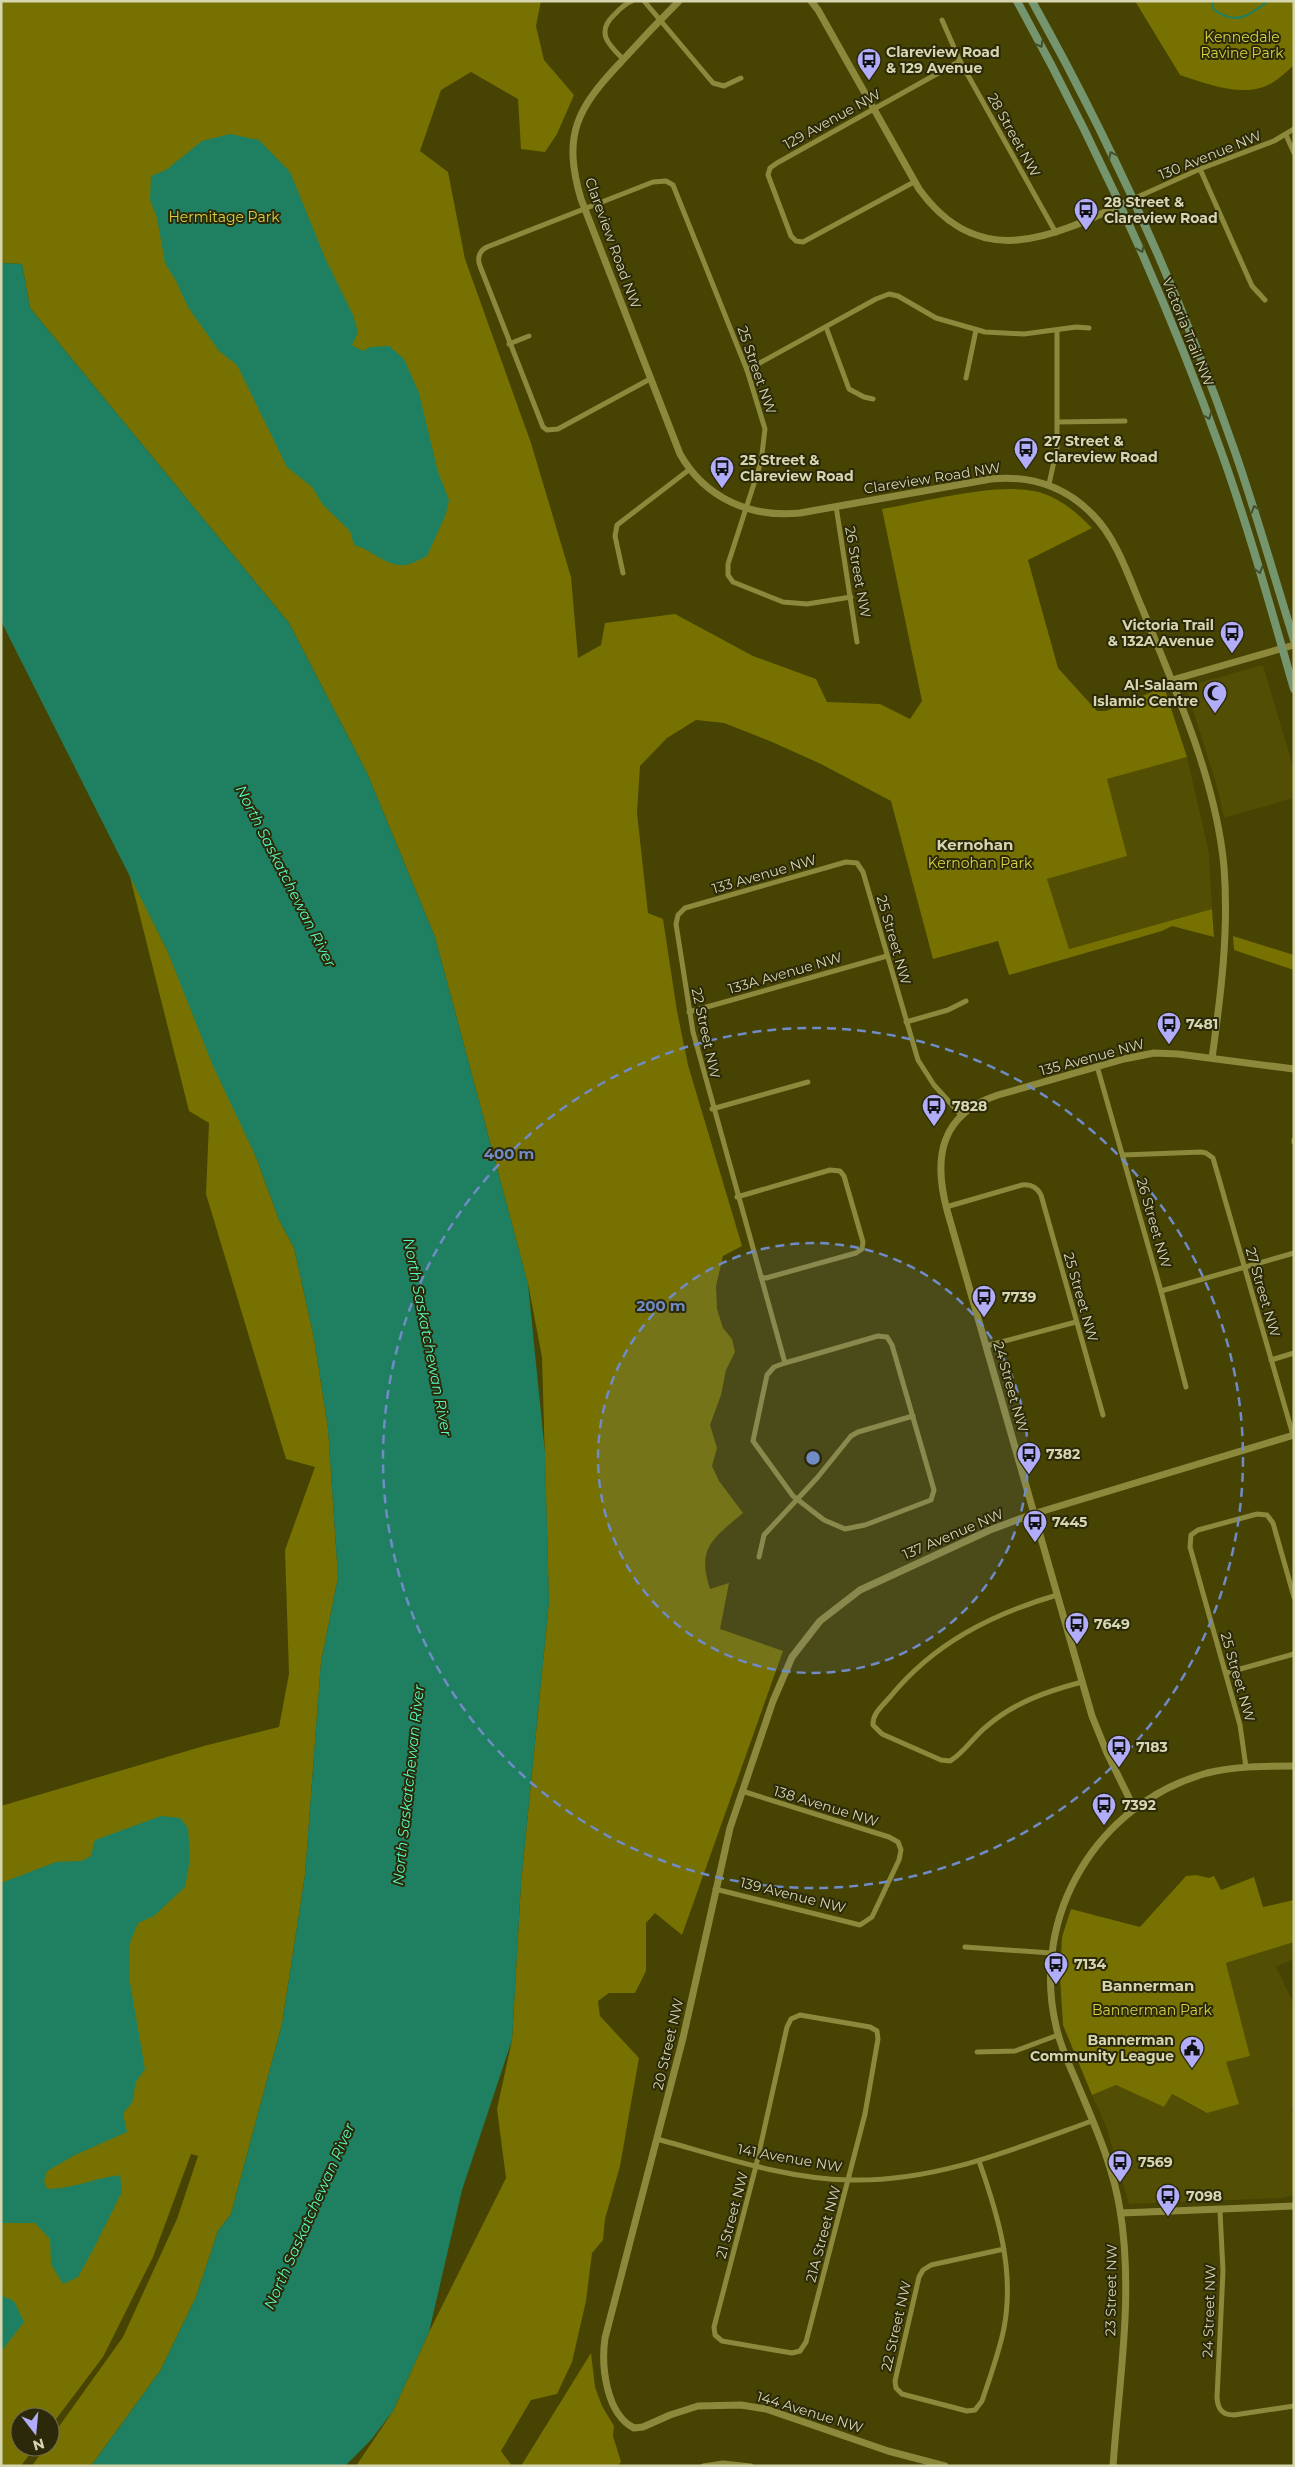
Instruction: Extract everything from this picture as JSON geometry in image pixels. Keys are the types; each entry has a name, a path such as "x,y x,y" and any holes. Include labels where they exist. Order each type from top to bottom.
{"main road":[{"name":"Victoria Trail NW","path":"1016,1 1056,74 1121,204 1165,306 1221,451 1251,543 1294,689"},
{"name":"Victoria Trail NW","path":"1032,1 1068,66 1133,199 1170,283 1234,447 1294,640"}],"street":[{"path":"623,59 607,42 605,30 615,14 632,1"},
{"path":"644,1 713,83 724,86 741,78"},
{"name":"Clareview Road NW","path":"679,1 593,91 583,110 576,130 573,160 585,208 668,427 690,469 717,495 746,508 768,513 789,514 991,479 1025,478 1049,484 1086,507 1104,528 1118,554 1172,680 1208,788 1224,866 1225,958 1212,1058"},
{"path":"811,1 874,108 914,182 925,198 955,224 974,233 994,239 1014,241 1056,234 1133,199"},
{"name":"28 Street NW","path":"942,20 960,61 1056,234"},
{"name":"129 Avenue NW","path":"914,182 807,241 796,241 789,232 770,182 769,171 777,163 960,61"},
{"name":"130 Avenue NW","path":"1133,199 1294,130"},
{"path":"1286,135 1294,152"},
{"path":"1200,169 1252,286 1265,300"},
{"name":"25 Street NW","path":"585,208 653,182 666,181 676,190 747,370 765,429 761,462 728,564 728,575 736,584 790,603 808,604 852,597"},
{"path":"585,208 487,247 479,255 480,266 509,344 539,419 547,430 564,427 650,379"},
{"path":"747,370 876,299 890,294 898,296 936,318 976,330 1018,334 1058,331 1076,327 1089,328"},
{"path":"826,327 849,389 864,397 873,399"},
{"path":"966,378 976,330"},
{"path":"1049,484 1056,459 1058,331"},
{"path":"509,344 529,336"},
{"path":"1058,422 1125,421"},
{"path":"623,573 615,536 617,525 690,469"},
{"name":"26 Street NW","path":"836,506 852,597 857,642"},
{"path":"1172,680 1294,645"},
{"name":"133 Avenue NW","path":"678,915 685,908 846,862 853,862 859,865"},
{"name":"25 Street NW","path":"859,865 863,872 915,1052 928,1077 962,1116"},
{"name":"22 Street NW","path":"678,915 676,924 689,1012 712,1109 785,1363"},
{"name":"133A Avenue NW","path":"689,1012 887,956"},
{"path":"906,1022 948,1010 966,1001"},
{"name":"135 Avenue NW","path":"946,1139 962,1116 987,1098 1097,1066 1154,1053 1294,1068"},
{"name":"26 Street NW","path":"1097,1066 1161,1291 1186,1387"},
{"path":"712,1109 808,1082"},
{"name":"24 Street NW","path":"946,1139 940,1170 946,1207 1082,1682 1104,1745 1134,1808"},
{"name":"27 Street NW","path":"1123,1155 1201,1152 1210,1155 1215,1162 1294,1435"},
{"path":"737,1197 830,1170 840,1171 844,1176 863,1242 862,1249 856,1253 766,1278 760,1276"},
{"name":"25 Street NW","path":"946,1207 1022,1185 1034,1186 1041,1196 1103,1415"},
{"path":"1161,1291 1294,1253"},
{"path":"986,1346 1076,1322"},
{"path":"878,1336 887,1337 892,1345 912,1416 934,1490 931,1500 865,1525 846,1529 829,1523 798,1500 753,1441 767,1375 774,1367 878,1336"},
{"path":"1271,1360 1294,1352"},
{"path":"759,1557 764,1535 798,1500 851,1436 912,1416"},
{"name":"137 Avenue NW","path":"792,1658 820,1621 860,1590 990,1530 1033,1514 1294,1435"},
{"name":"25 Street NW","path":"1246,1767 1240,1725 1190,1548 1190,1535 1198,1530 1257,1514 1267,1515 1273,1523 1294,1597"},
{"path":"1057,1595 989,1619 941,1648 915,1669 898,1687 876,1714 873,1725 882,1734 941,1760 950,1761 1004,1713 1041,1694 1082,1682"},
{"path":"1226,1673 1294,1654"},
{"name":"20 Street NW","path":"640,2428 634,2428 626,2423 614,2404 605,2379 603,2349 683,2038 715,1889 742,1792 777,1688 792,1658"},
{"path":"1134,1808 1159,1792 1189,1779 1216,1771 1246,1767 1294,1766"},
{"name":"138 Avenue NW","path":"742,1792 890,1837 900,1846 899,1860 872,1917 864,1924"},
{"name":"23 Street NW","path":"1113,2466 1126,2298 1126,2257 1121,2213 1112,2171 1058,2035 1051,2000 1051,1953 1064,1902 1094,1847 1134,1808"},
{"name":"139 Avenue NW","path":"715,1889 852,1924 864,1924"},
{"path":"965,1947 1051,1953"},
{"name":"21 Street NW","path":"800,2351 788,2352 726,2342 715,2335 715,2323 756,2166 787,2027 794,2016 804,2016 838,2024 870,2027 877,2031"},
{"name":"21A Street NW","path":"800,2351 806,2342 849,2180 866,2109 878,2044 877,2031"},
{"path":"977,2052 1015,2051 1058,2035"},
{"name":"141 Avenue NW","path":"657,2139 756,2166 849,2180 919,2175 979,2161 1092,2121"},
{"path":"979,2161 996,2211 1004,2249"},
{"path":"1121,2213 1220,2211 1294,2206"},
{"name":"24 Street NW","path":"1220,2211 1223,2271 1217,2398 1221,2411 1234,2415 1294,2406"},
{"name":"22 Street NW","path":"1004,2249 1007,2270 1004,2328 982,2402 975,2410 967,2411 904,2395 896,2388 895,2378 906,2342 918,2281 923,2270 931,2265 1004,2249"},
{"name":"144 Avenue NW","path":"640,2428 670,2415 698,2406 741,2405 766,2409 888,2451 945,2466"},
{"path":"703,2466 723,2463 751,2466"}],"shaded area":[{"path":"1263,665 1294,770 1294,798 1224,818 1217,787 1187,691 1188,686"},
{"path":"1187,757 1209,853 1212,909 1068,949 1047,879 1127,856 1107,779"},
{"path":"1294,1942 1294,1959 1276,1967 1294,2004 1294,2107 1291,2109 1294,2117 1294,2195 1284,2198 1129,2204 1106,2126 1092,2095 1116,2085 1164,2107 1171,2094 1204,2112 1211,2112 1226,2062 1250,2056 1226,1963"}],"green space":[{"path":"1,1 541,1 536,26 544,60 574,95 557,134 545,152 521,149 518,99 471,72 441,90 420,151 448,172 465,259 531,443 571,577 578,658 601,645 605,623 675,614 753,656 816,679 827,702 880,704 910,719 922,701 882,509 979,491 1018,489 1034,491 1043,493 1066,505 1092,528 1028,560 1058,668 1097,711 1106,711 1164,687 1187,757 1107,779 1127,856 1047,879 1069,949 1212,909 1214,937 1172,926 1162,931 1009,975 998,941 933,959 891,801 821,764 724,723 696,720 667,738 640,766 637,813 648,913 663,919 677,1011 688,1065 742,1246 723,1256 716,1286 717,1309 723,1328 732,1339 735,1352 726,1370 721,1395 710,1425 717,1448 712,1466 719,1481 743,1513 716,1537 710,1545 705,1563 706,1575 710,1589 729,1583 720,1629 783,1651 682,1935 655,1913 646,1923 646,1971 635,1993 609,1993 598,2001 600,2016 639,2058 620,2166 605,2219 603,2240 592,2253 586,2301 572,2362 557,2394 531,2400 501,2451 512,2466 356,2466 393,2411 429,2332 506,2178 497,2109 512,2040 521,1883 549,1602 542,1357 528,1284 435,937 367,773 289,623 30,308 22,264 1,263"},
{"name":"Kennedale Ravine Park","path":"1135,1 1294,1 1294,65 1272,83 1250,90 1214,86 1180,75"},
{"path":"129,873 167,950 256,1157 279,1220 294,1248 314,1338 328,1428 338,1577 321,1662 305,1875 282,2024 231,2214 218,2231 196,2297 160,2371 91,2466 32,2466 38,2457 60,2457 60,2425 123,2337 177,2219 198,2156 191,2154 153,2257 103,2357 60,2414 60,2407 10,2407 10,2457 28,2457 21,2466 1,2466 1,1806 204,1746 279,1727 289,1674 285,1550 315,1467 286,1459 206,1194 209,1123 189,1111"},
{"path":"1233,936 1294,955 1294,970 1234,950"},
{"name":"Bannerman Park","path":"1196,1875 1209,1878 1214,1876 1221,1890 1254,1877 1263,1907 1294,1900 1294,1942 1226,1963 1250,2056 1226,2062 1239,2104 1207,2113 1172,2094 1164,2107 1116,2085 1092,2095 1063,2025 1060,1977 1062,1937 1071,1909 1140,1927 1186,1876"},
{"path":"591,2353 595,2387 602,2406 614,2426 613,2436 621,2462 618,2466 521,2466"}],"water":[{"path":"230,134 259,140 290,172 326,260 353,315 358,332 352,345 363,351 370,347 389,346 404,359 419,393 438,472 449,500 446,514 427,556 411,564 398,565 385,561 354,545 350,531 323,505 312,487 287,467 237,365 219,351 188,307 165,263 157,218 150,200 151,176 166,170 202,141"},
{"name":"North Saskatchewan River","path":"1,263 22,264 30,308 289,623 367,773 435,937 528,1284 545,1453 549,1602 521,1883 512,2040 462,2190 429,2332 393,2411 371,2440 345,2466 91,2466 160,2371 196,2297 218,2231 231,2214 282,2024 305,1875 321,1662 338,1577 328,1428 314,1338 294,1248 279,1220 256,1157 213,1066 167,950 1,621"},
{"path":"161,1816 180,1818 188,1828 190,1859 185,1887 154,1916 138,1923 130,1943 129,1977 145,2069 136,2082 132,2103 123,2113 127,2132 75,2155 47,2171 44,2181 47,2189 56,2189 120,2175 122,2192 95,2246 78,2277 63,2284 51,2264 50,2239 35,2223 1,2223 1,1883 56,1862 81,1861 91,1856 95,1840"},
{"path":"1,2295 14,2301 24,2322 1,2352"}],"waterway":[{"path":"1212,1 1213,9 1221,14 1236,18 1248,15 1268,1"}],"place":[{"name":"Clareview Road & 129 Avenue","path":"869,81"},
{"name":"28 Street & Clareview Road","path":"1086,231"},
{"name":"27 Street & Clareview Road","path":"1026,470"},
{"name":"25 Street & Clareview Road","path":"722,489"},
{"name":"Victoria Trail & 132A Avenue","path":"1232,654"},
{"name":"Al-Salaam Islamic Centre","path":"1215,714"},
{"name":"7481","path":"1169,1045"},
{"name":"7828","path":"934,1127"},
{"name":"7739","path":"984,1318"},
{"name":"7382","path":"1029,1475"},
{"name":"7445","path":"1035,1543"},
{"name":"7649","path":"1077,1645"},
{"name":"7183","path":"1119,1768"},
{"name":"7392","path":"1104,1826"},
{"name":"7134","path":"1056,1985"},
{"name":"Bannerman Community League","path":"1192,2069"},
{"name":"7569","path":"1120,2183"},
{"name":"7098","path":"1168,2217"}],"district":[{"name":"Kernohan","path":"975,844"},
{"name":"Bannerman","path":"1148,1985"}],"park label":[{"name":"Hermitage Park","path":"224,217"},
{"name":"Kernohan Park","path":"980,863"}]}
